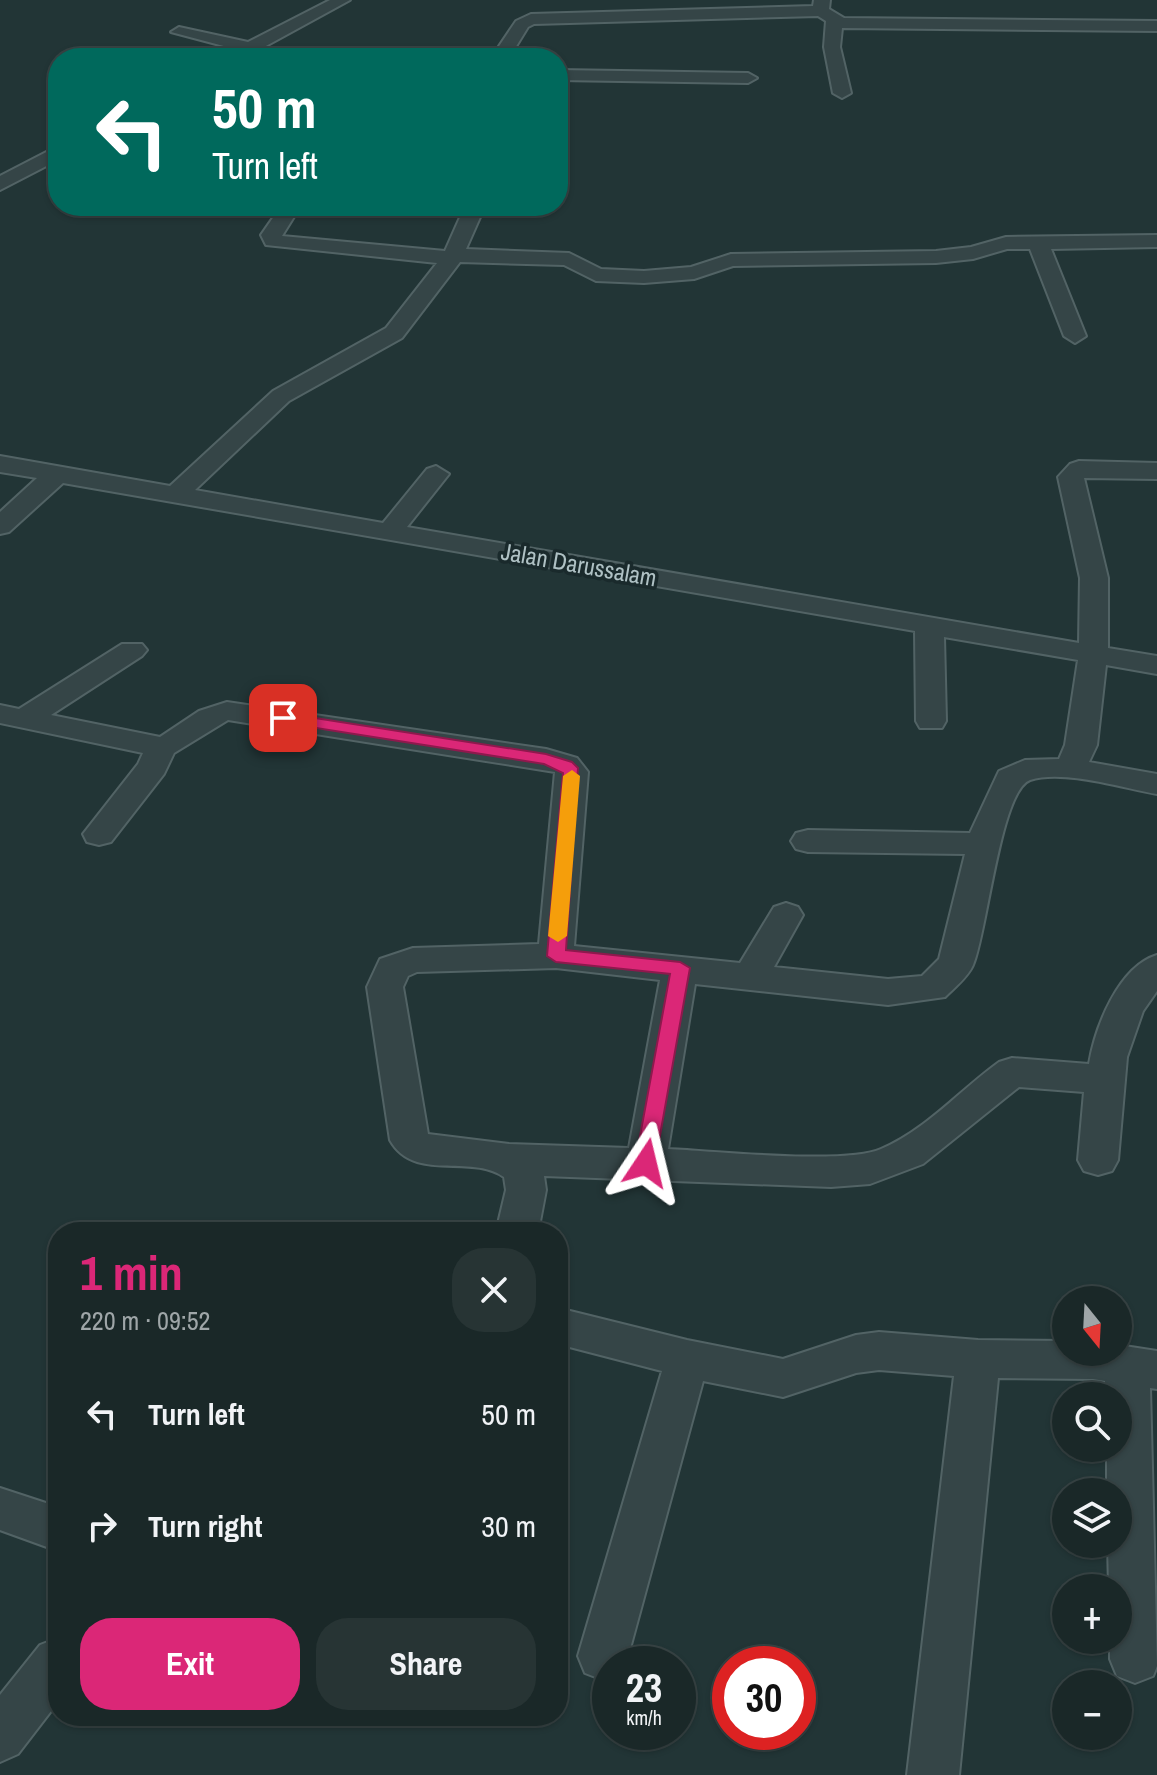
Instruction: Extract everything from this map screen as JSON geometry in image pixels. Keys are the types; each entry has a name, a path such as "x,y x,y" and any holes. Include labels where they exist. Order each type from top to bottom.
{"street":[{"path":"531,19 525,15 532,0"},
{"path":"306,2 336,3"},
{"path":"179,32 251,48 336,3"},
{"path":"826,11 842,93"},
{"path":"506,48 522,24 531,19 826,11 1157,26"},
{"path":"568,75 748,78"},
{"path":"0,184 48,160"},
{"path":"284,216 271,235 273,241 453,256 569,259 596,275 644,277 694,273 731,260 936,257 973,253 997,244 1157,241"},
{"path":"176,494 281,396 394,333 453,256 471,216"},
{"path":"1038,242 1075,336"},
{"name":"Jalan Darussalam","path":"0,464 1157,665"},
{"path":"1070,768 1081,745 1093,654 1094,578 1071,477 1079,469 1091,468 1157,471"},
{"path":"0,526 57,474"},
{"path":"390,531 436,474"},
{"path":"929,625 931,721"},
{"path":"9,719 132,650"},
{"path":"9,719 161,747 185,740 212,716 227,711 546,759 566,765 572,772 556,956"},
{"path":"99,834 153,767 161,747"},
{"path":"1105,1080 1012,1072 921,1145 893,1162 866,1169 831,1171 510,1159 423,1149 410,1140 385,987 387,976 402,962 413,960 556,956 888,992 932,988 956,964 967,932 984,844 1006,785 1016,772 1070,768 1157,784"},
{"path":"808,841 984,844"},
{"path":"751,976 786,915"},
{"path":"646,1163 680,968"},
{"path":"1098,1160 1105,1080 1119,1015 1136,988 1157,968"},
{"path":"510,1159 525,1172 520,1222"},
{"path":"568,1329 687,1359 783,1378 856,1354 879,1351 978,1359 1093,1360 1142,1368 1135,1659"},
{"path":"606,1646 687,1359"},
{"path":"933,1775 978,1359"},
{"path":"0,1509 48,1526"},
{"path":"0,1736 48,1675"}],"slow traffic":[{"path":"558,936 572,776"}],"route":[{"path":"283,718 546,759 566,765 572,772 556,956 680,968 646,1163"}]}
